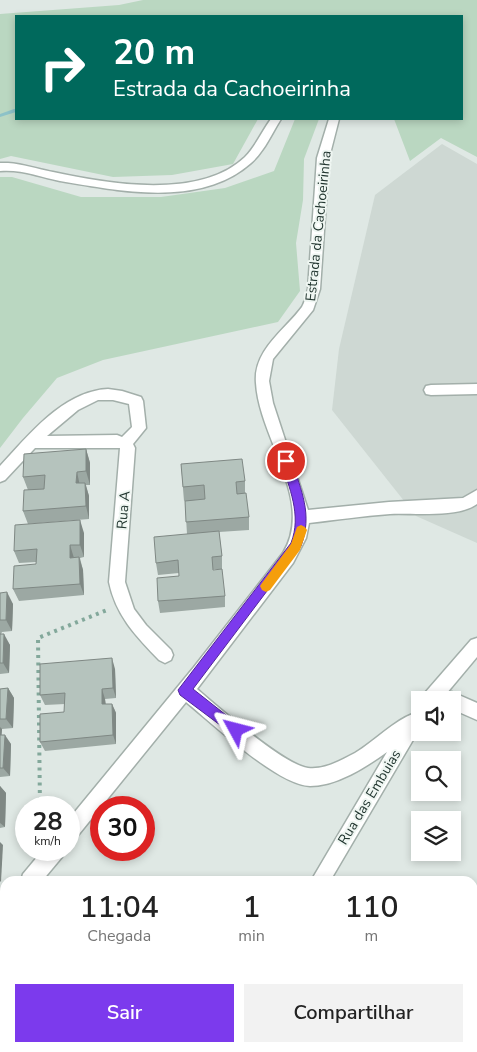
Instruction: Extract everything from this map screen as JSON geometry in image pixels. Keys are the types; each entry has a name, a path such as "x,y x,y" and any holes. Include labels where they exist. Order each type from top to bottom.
{"street":[{"path":"0,167 22,168 44,174 139,188 169,188 197,185 233,171 250,159 275,120"},
{"name":"Estrada da Cachoeirinha","path":"80,819 185,690 296,546 301,532 302,517 300,503 266,403 262,381 267,358 309,308 316,268 317,225 323,158 334,120"},
{"path":"431,390 477,389"},
{"path":"0,476 30,442 75,405 96,395 122,394 136,401 139,428 125,444 117,441 30,442"},
{"name":"Rua A","path":"125,444 128,448 118,582 122,604 125,613 134,624 165,655"},
{"path":"302,517 389,508 450,506 466,504 477,496"},
{"path":"437,691 477,645"},
{"path":"185,690 276,762 292,773 309,777 325,775 345,767 371,752 411,722"},
{"path":"461,704 477,712"},
{"name":"Rua das Embuias","path":"323,876 411,728"},
{"path":"34,876 46,861"}],"path":[{"path":"40,796 38,638 122,604"}],"shaded area":[{"path":"442,144 477,164 477,543 416,516 332,410 339,349 375,195"}],"green space":[{"path":"143,0 477,0 477,157 441,138 410,161 394,120 463,120 463,15 15,15 15,120 257,120 233,164 172,175 113,177 11,156 0,159 0,14 119,5"},
{"path":"295,120 319,120 304,159 303,200 296,243 300,291 278,322 103,360 57,378 0,448 0,177 12,177 81,197 161,197 225,188 274,171"}],"building":[{"path":"86,449 86,471 77,472 76,483 85,483 86,506 23,511 24,490 44,489 45,475 23,477 24,454"},
{"path":"242,459 245,481 236,482 237,494 246,493 249,517 186,522 185,501 205,499 204,485 183,487 181,464"},
{"path":"80,520 80,545 70,545 70,558 79,557 80,584 13,589 14,566 36,564 37,549 14,551 15,525"},
{"path":"219,531 222,556 212,557 213,570 222,569 225,596 158,601 157,578 179,576 178,560 156,563 154,537"},
{"path":"7,592 6,620 0,620 0,593"},
{"path":"0,634 4,634 3,663 0,663"},
{"path":"112,658 113,688 102,689 102,704 112,704 113,735 40,742 40,714 64,712 65,693 40,695 40,664"},
{"path":"8,688 6,719 0,719 0,689"},
{"path":"0,735 5,735 3,768 0,768"}],"waterway":[{"path":"0,116 15,110"}],"slow traffic":[{"path":"266,586 296,546 301,530"}],"route":[{"path":"236,730 185,690 296,546 301,532 302,517 300,503 286,461"}]}
